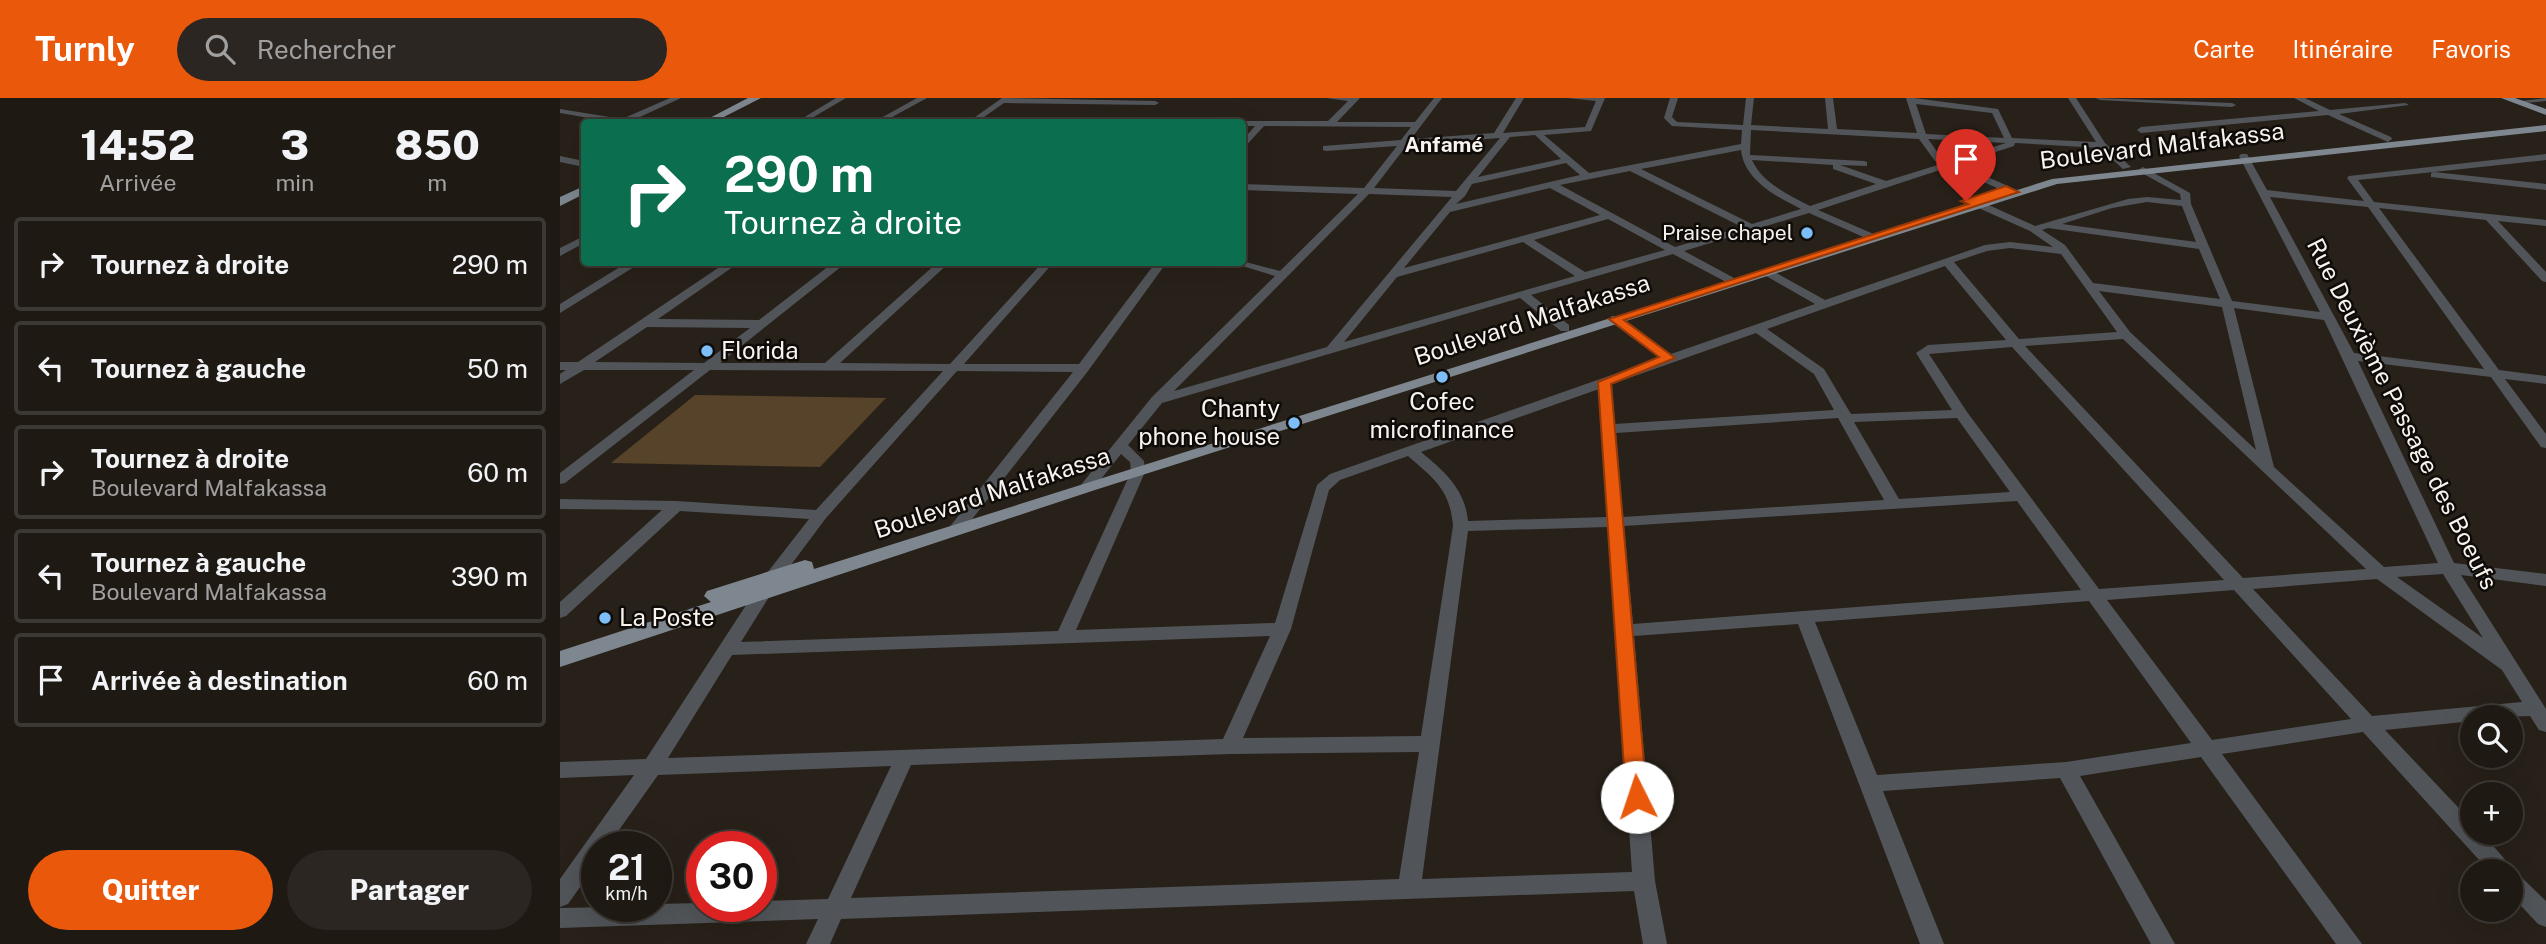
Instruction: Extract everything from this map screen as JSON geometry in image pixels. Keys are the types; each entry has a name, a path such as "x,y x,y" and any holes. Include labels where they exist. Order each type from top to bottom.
{"main road":[{"path":"713,119 756,98"},
{"path":"722,119 765,98"},
{"path":"2506,98 2546,110"},
{"path":"2521,99 2546,110"},
{"path":"2244,157 2388,139 2541,126"},
{"name":"Boulevard Malfakassa","path":"560,648 773,576 1094,480 1565,328 2060,175 2541,126"},
{"path":"560,196 581,186"},
{"name":"Boulevard Malfakassa","path":"1138,466 1615,319 1728,279 1765,271 1868,235 1978,204 2010,190"},
{"path":"560,202 581,192"},
{"name":"Boulevard Malfakassa","path":"560,659 762,595 1094,480"}],"street":[{"path":"630,119 677,98"},
{"path":"805,119 842,98"},
{"path":"884,119 923,98"},
{"path":"1330,98 1356,98"},
{"path":"1331,124 1356,98"},
{"path":"1094,480 1157,400 1280,274 1368,189 1438,98"},
{"path":"1332,349 1472,181 1503,134 1520,98"},
{"path":"1326,148 1588,129 1601,99 1571,98"},
{"path":"1674,98 1668,118 1675,124 2102,145"},
{"path":"1750,98 1746,157 1769,187 1868,235"},
{"path":"1829,98 1833,133"},
{"path":"2072,98 2102,145 2134,169 2185,193 2186,204 2227,303 2267,466"},
{"path":"2100,98 2229,102 2239,119"},
{"path":"2298,98 2388,139"},
{"path":"2141,130 2325,110 2405,105 2388,98"},
{"path":"976,119 1005,99 1158,100"},
{"path":"2521,99 2546,99"},
{"path":"1137,119 1158,100"},
{"path":"2010,190 1938,159 1923,138 1911,100 1995,111 2011,141"},
{"path":"562,112 605,119"},
{"path":"1246,123 1416,125"},
{"path":"1246,142 1262,123"},
{"path":"1536,132 1587,176"},
{"path":"1157,400 1814,209 2009,146 2011,141"},
{"path":"1450,209 1587,176 1746,146"},
{"path":"1746,157 1864,164"},
{"name":"Rue Deuxième Passage des Boeufs","path":"2244,157 2349,356 2448,568 2546,725"},
{"path":"2546,157 2352,178 2546,444"},
{"path":"560,159 581,163"},
{"path":"1472,181 1567,160"},
{"path":"1818,161 1887,185"},
{"path":"560,167 581,164"},
{"path":"1630,167 1751,228"},
{"path":"2409,171 2546,187"},
{"path":"1552,185 1728,279"},
{"path":"1246,187 1462,194"},
{"path":"2263,193 2546,223"},
{"path":"2034,229 2050,226 2097,208 2119,204 2168,200 2186,204"},
{"path":"1978,204 2034,229 2064,251 2126,335 2381,573 2507,665"},
{"path":"1395,274 1608,216"},
{"path":"2490,218 2546,279"},
{"path":"2050,226 2203,246"},
{"path":"1524,238 1583,276"},
{"path":"560,243 581,242"},
{"path":"560,253 581,242"},
{"path":"1230,746 1282,629 1322,488 1335,477 1668,358 1997,246 2064,251"},
{"path":"1949,263 2014,341 2492,859"},
{"path":"1246,265 1280,274"},
{"path":"560,309 630,266"},
{"path":"560,380 729,266"},
{"path":"560,480 837,266"},
{"path":"829,366 941,266"},
{"path":"560,897 651,768 773,576 820,515 950,368 1045,266"},
{"path":"956,529 1083,368 1159,266"},
{"path":"1765,271 1823,304"},
{"path":"2090,286 2328,317"},
{"path":"1522,294 1565,328"},
{"path":"1615,319 1668,358"},
{"path":"644,323 761,324"},
{"path":"1758,328 1816,369 1846,416 1894,504"},
{"path":"2126,335 2014,341 1923,350 1922,353 1961,414 2020,496 2350,944"},
{"path":"2349,356 2546,380"},
{"path":"560,366 1083,368"},
{"path":"1605,382 1644,881 1655,944"},
{"path":"1608,429 1846,416 1961,414"},
{"path":"1065,636 1138,466 1119,445"},
{"path":"1409,890 1461,526 1458,497 1450,485 1410,450"},
{"path":"1461,526 1616,522 2020,496"},
{"path":"560,504 676,506 820,515"},
{"path":"560,612 676,506"},
{"path":"1624,631 2448,568 2546,580"},
{"path":"1805,618 1933,944"},
{"path":"727,649 1282,629"},
{"path":"1871,784 2066,770 2368,724 2534,708"},
{"path":"560,770 1230,746 1430,744"},
{"path":"818,944 832,908 905,757"},
{"path":"2066,770 2163,944"},
{"path":"560,918 1644,881"},
{"path":"2523,893 2546,917"}],"shaded area":[{"path":"695,395 886,398 820,467 611,463"}],"place":[{"name":"Praise chapel","path":"1807,233"},
{"name":"Florida","path":"707,351"},
{"name":"Cofec microfinance","path":"1442,377"},
{"name":"Chanty phone house","path":"1294,423"},
{"name":"La Poste","path":"605,618"}],"district":[{"name":"Anfamé","path":"1444,145"}],"route":[{"path":"1637,797 1605,382 1668,358 1615,319 2014,192 2006,189 1966,201"}]}
